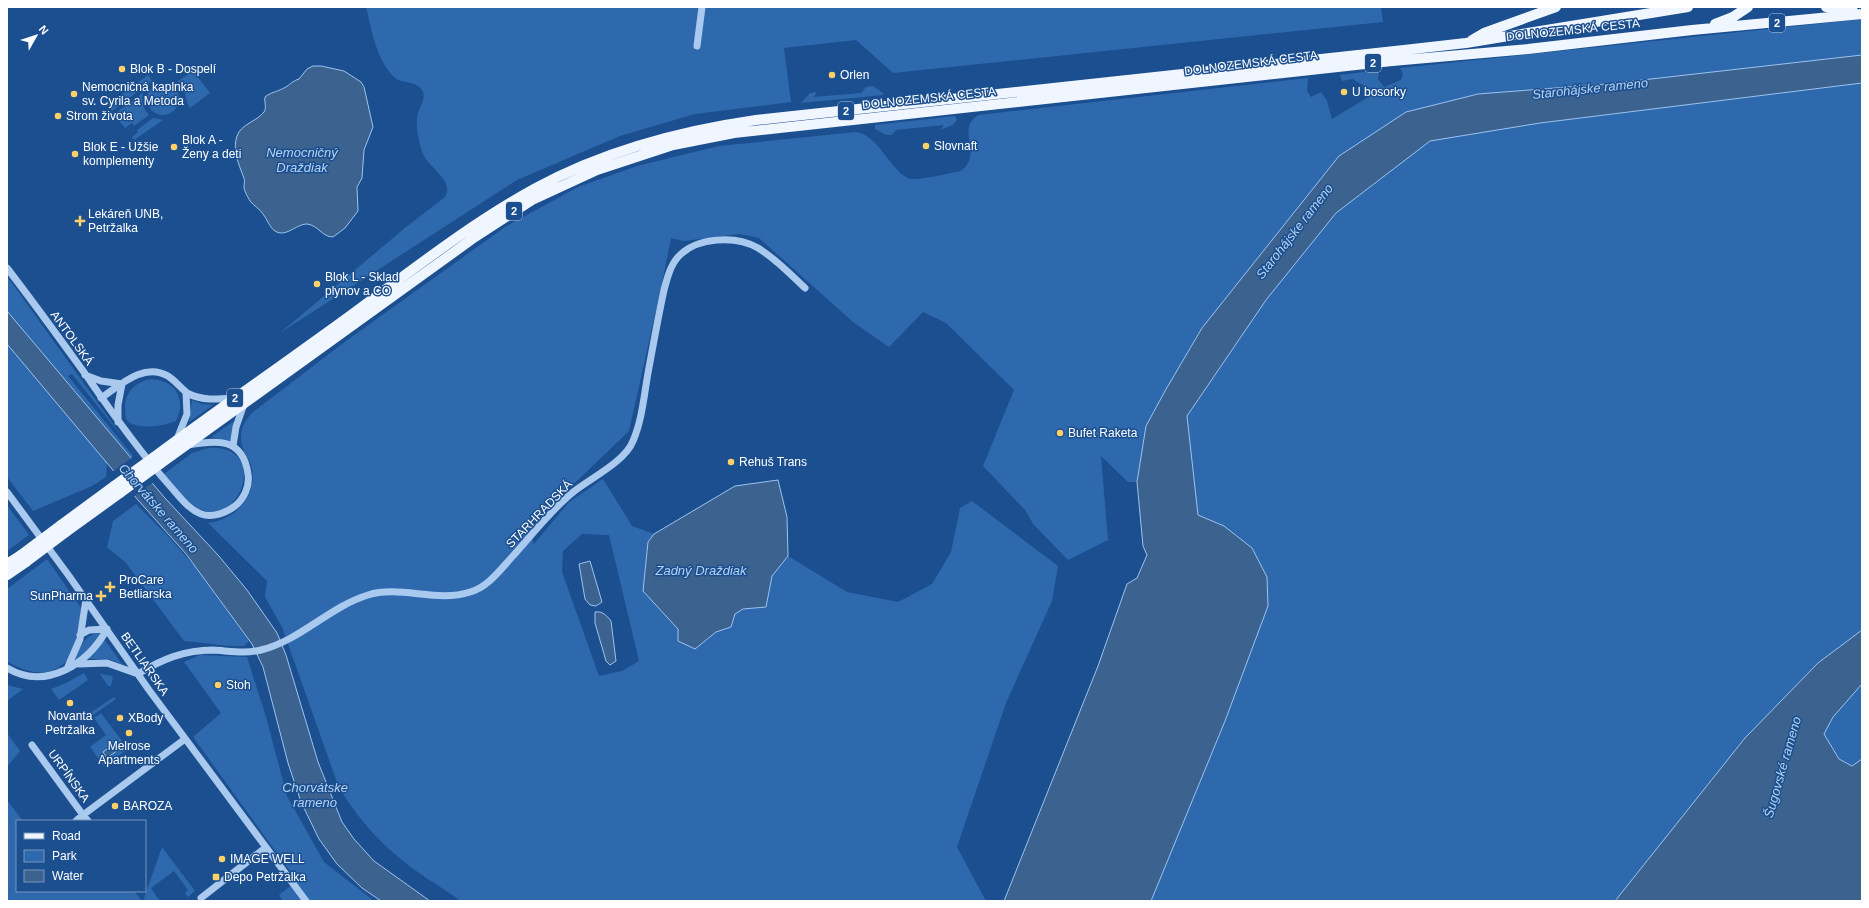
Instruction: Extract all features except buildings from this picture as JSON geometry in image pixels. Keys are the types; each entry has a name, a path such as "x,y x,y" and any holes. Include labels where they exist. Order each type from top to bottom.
{"main road":[{"path":"1466,43 1484,33 1556,7"},
{"name":"DOLNOZEMSKÁ CESTA","path":"7,572 23,558 117,489 157,461 187,445 239,401 469,230 536,187 608,155 647,143 699,130 756,120 1466,43 1688,7"},
{"path":"1692,30 1727,20 1748,7"},
{"path":"1826,7 1862,13"},
{"name":"DOLNOZEMSKÁ CESTA","path":"157,461 176,441 239,401 475,236 509,214 544,194 583,175 626,159 673,145 734,133 799,125 1190,84 1337,66 1528,49 1692,30 1862,13"}],"street":[{"path":"697,46 702,7"},
{"name":"STARHRADSKÁ","path":"138,674 153,664 176,655 189,652 214,650 247,653 286,642 350,602 370,594 387,593 450,596 471,592 491,580 571,493 616,462 633,444 640,422 651,355 669,272 678,257 688,248 706,241 742,242 757,248 771,258 805,288"},
{"name":"ANTOLSKÁ","path":"7,268 151,466 191,509 204,515 217,515 231,509 239,502 246,492 248,481 247,469 234,446"},
{"path":"102,398 134,376 155,372 172,379 186,393 206,399 239,401 234,446 212,441 187,445"},
{"path":"85,374 101,381 122,384"},
{"path":"118,422 118,405 122,384"},
{"path":"176,441 187,414 186,393"},
{"name":"BETLIARSKA","path":"7,492 86,599 185,739 306,901"},
{"path":"67,669 77,647 86,599"},
{"path":"80,635 92,630 107,629"},
{"path":"7,668 19,674 33,677 51,675 67,669 76,664 97,646 107,629"},
{"path":"76,664 107,663 138,674"},
{"name":"URPÍNSKA","path":"32,745 86,818 185,739"},
{"path":"201,898 265,848"}],"green space":[{"path":"366,7 1381,7 1383,22 893,73 856,40 784,48 791,102 695,114 620,136 517,180 280,333 406,227 445,197 447,191 447,186 444,180 423,154 419,141 417,118 423,101 423,92 417,85 397,79 388,70 379,53"},
{"path":"1862,19 1862,55 1607,84 1478,94 1406,112 1339,156 1202,328 1165,391 1147,426 1137,482 1128,482 1101,456 1108,540 1068,560 1033,524 1026,511 983,466 1014,390 946,323 923,312 889,347 853,322 759,238 739,234 684,241 671,238 629,431 578,480 549,504 528,527 534,544 569,502 603,479 632,526 654,534 648,542 643,591 678,629 706,641 716,632 731,627 735,614 742,609 766,607 772,576 788,556 847,592 898,602 932,584 951,552 960,508 972,501 1058,566 1052,601 1006,703 957,847 986,901 461,901 404,862 372,832 351,806 339,788 282,627 265,597 267,581 208,523 228,517 243,504 248,496 252,486 253,476 251,465 243,448 241,437 244,423 253,412 346,341 505,227 578,187 637,166 719,146 856,132 865,135 872,140 905,177 912,179 923,178 961,171 967,164 970,157 969,128 972,121 978,115 1308,78 1307,91 1311,97 1321,92 1327,101 1332,119 1375,93 1353,79 1342,81 1340,75 1379,70 1378,79 1384,87 1401,80 1403,74 1400,68","holes":["582,534 609,535 639,661 622,671 599,676 562,572 563,551"]},
{"path":"193,71 210,93 190,108 183,88 178,81"},
{"path":"148,75 152,81 112,111 108,105"},
{"path":"163,83 169,84 176,90 179,99 178,105 172,112 163,115 157,114 150,108 147,99 148,93 154,86"},
{"path":"1862,83 1862,759 1852,766 1839,759 1824,734 1833,718 1745,738 1615,901 1151,901 1225,721 1224,526 1198,515 1187,416 1266,300 1336,213 1430,141 1540,123"},
{"path":"873,86 883,93 883,95 801,103 810,93 817,92 814,97 861,93 866,87"},
{"path":"143,93 143,105 149,115 134,126 132,123 125,128 114,114"},
{"path":"955,116 957,120 953,125 940,130 944,125 896,130 892,135 886,135 875,129 875,125"},
{"path":"153,118 163,120 134,140 132,137 138,132 137,130"},
{"path":"7,276 123,438 72,374 68,376 133,456 131,458 7,311"},
{"path":"7,344 107,463 106,477 92,486 33,511 7,477"},
{"path":"150,379 159,380 166,383 176,392 180,405 176,421 157,426 142,426 130,423 126,419 125,405 129,393 143,381"},
{"path":"192,400 202,404 213,405 189,422"},
{"path":"234,421 230,442 211,437"},
{"path":"208,448 227,450 239,459 244,471 242,484 236,497 227,507 214,512 199,509 194,506 164,474 192,453"},
{"path":"136,504 167,535 195,567 249,641 244,646 229,646 184,641 126,563 107,547 113,521"},
{"path":"7,505 29,535 7,551"},
{"path":"47,559 81,608 76,642 69,659 55,670 39,672 23,669 7,661 7,589"},
{"path":"98,632 100,633 97,641 74,663 84,641"},
{"path":"104,639 122,664 109,659 86,659 97,650"},
{"path":"200,655 247,657 266,717 287,796 324,862 374,901 283,901 279,895 297,881 193,737 221,713 184,662"},
{"path":"84,673 88,680 59,700 51,689"},
{"path":"100,674 113,676 111,686 108,686"},
{"path":"7,685 23,689 7,701"},
{"path":"114,697 116,699 89,718 87,715"},
{"path":"101,713 128,749 104,766 90,747 106,735 94,718"},
{"path":"7,733 20,751 7,767"},
{"path":"7,800 22,820 16,820 16,892 135,892 142,901 7,901"},
{"path":"162,847 195,891 188,897 185,893 188,890 174,871 151,888 159,900 143,901"}],"water":[{"name":"Starohájske rameno","path":"1862,55 1862,83 1540,123 1430,141 1336,213 1266,300 1187,416 1198,515 1224,526 1252,548 1267,577 1268,606 1225,721 1151,901 1004,901 1098,666 1127,584 1137,578 1147,555 1143,546 1137,482 1146,426 1202,328 1339,156 1406,112 1478,94 1607,84"},
{"name":"Nemocničný Draždiak","path":"313,66 321,66 344,71 361,82 364,87 373,127 364,150 362,178 357,187 358,211 345,228 333,237 326,235 314,226 307,224 283,233 273,230 262,212 250,201 246,194 244,189 244,179 238,163 235,147 239,132 264,112 265,97 299,79 307,69"},
{"name":"Chorvátske rameno","path":"7,311 164,497 218,555 247,590 277,633 286,655 318,762 342,822 354,839 374,861 430,901 381,901 362,888 337,864 319,839 301,802 288,763 263,667 252,644 186,554 138,500 7,344"},
{"name":"Zadný Draždiak","path":"778,480 787,517 788,556 772,576 766,607 743,609 735,614 731,627 716,632 695,649 678,641 678,629 643,591 648,542 654,534 735,486"},
{"path":"590,561 602,602 596,606 590,605 585,599 579,564"},
{"path":"595,612 604,614 611,621 616,661 610,665 606,661 595,623"},
{"name":"Šugovské rameno","path":"1862,630 1862,684 1833,717 1824,734 1839,759 1852,766 1862,759 1862,901 1615,901 1745,738 1818,663"},
{"path":"114,744 118,750 107,758 103,752"}],"pier":[{"path":"133,457 154,482 133,497 112,472"}],"place":[{"name":"Blok B - Dospelí","path":"122,69"},
{"name":"Orlen","path":"832,75"},
{"name":"U bosorky","path":"1344,92"},
{"name":"Nemocničná kaplnka sv. Cyrila a Metoda","path":"74,94"},
{"name":"Strom života","path":"58,116"},
{"name":"Slovnaft","path":"926,146"},
{"name":"Blok A - Ženy a deti","path":"174,147"},
{"name":"Blok E - Užšie komplementy","path":"75,154"},
{"name":"Lekáreň UNB, Petržalka","path":"80,221"},
{"name":"Blok L - Sklad plynov a CO","path":"317,284"},
{"name":"Bufet Raketa","path":"1060,433"},
{"name":"Rehuš Trans","path":"731,462"},
{"name":"ProCare Betliarska","path":"110,587"},
{"name":"SunPharma","path":"101,596"},
{"name":"Stoh","path":"218,685"},
{"name":"Novanta Petržalka","path":"70,703"},
{"name":"XBody","path":"120,718"},
{"name":"Melrose Apartments","path":"129,733"},
{"name":"BAROZA","path":"115,806"},
{"name":"IMAGE WELL","path":"222,859"},
{"name":"Depo Petržalka","path":"216,877"}]}
